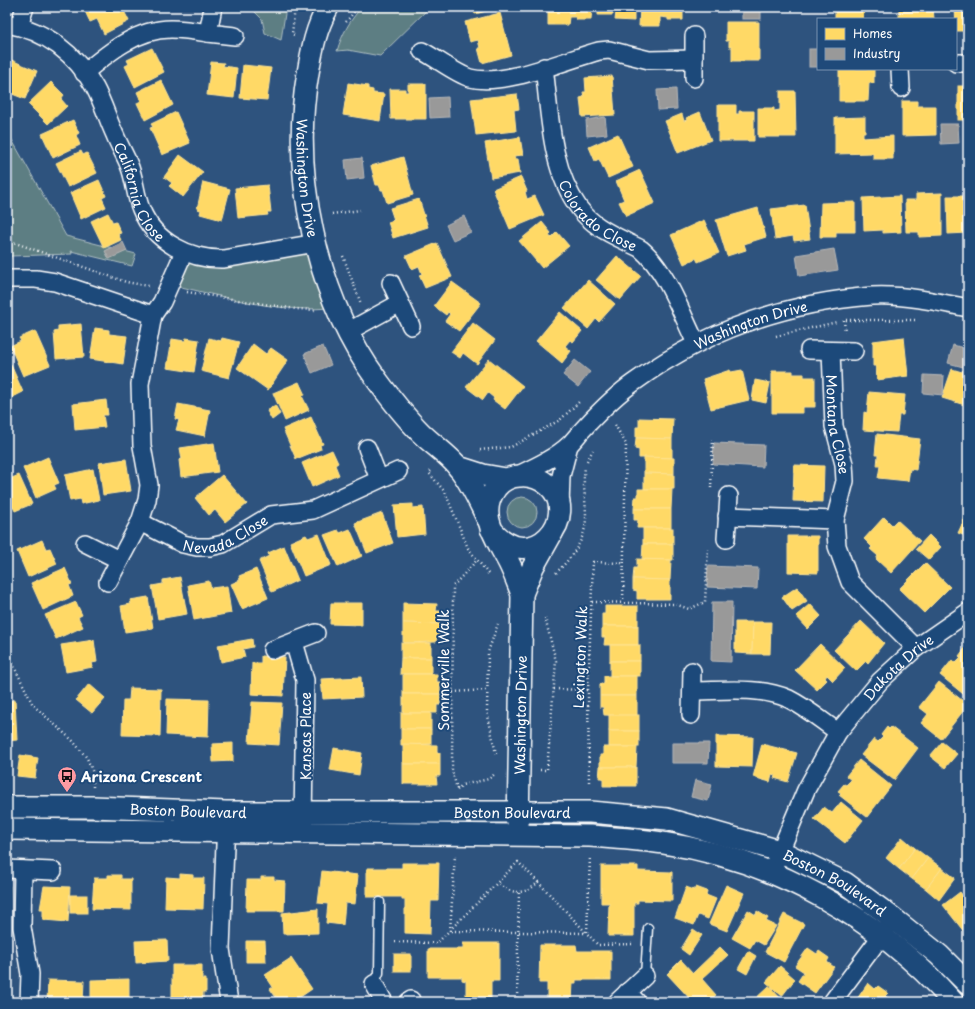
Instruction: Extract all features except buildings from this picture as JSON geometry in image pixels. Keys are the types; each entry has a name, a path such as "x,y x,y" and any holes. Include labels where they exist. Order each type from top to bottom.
{"street":[{"name":"California Close","path":"25,7 13,25 38,32 57,44 71,57 94,87 130,166 141,210 159,236 184,252 197,257 224,259 316,243"},
{"path":"208,33 213,7"},
{"name":"Washington Drive","path":"321,12 314,39 302,122 307,202 316,243 325,274 337,307 376,379 402,412 422,434 458,467 475,492 489,524 510,564 522,594"},
{"path":"84,73 107,54 127,42 143,35 170,29 235,36"},
{"path":"694,36 694,78"},
{"path":"422,51 459,73 470,78 482,80 517,75 604,50 649,60 694,59"},
{"path":"957,63 968,63"},
{"name":"Colorado Close","path":"544,67 555,154 569,190 578,207 590,221 603,230 640,248 655,264 660,270 696,343"},
{"path":"900,70 901,88"},
{"path":"108,582 140,522 148,500 149,485 142,446 140,384 153,315 162,302 184,252"},
{"path":"7,279 36,279 55,282 153,315"},
{"path":"391,283 411,326"},
{"name":"Washington Drive","path":"458,467 483,475 512,477 544,462 569,444 601,410 632,384 696,343 740,323 770,313 807,304 873,296 908,298 968,308"},
{"path":"349,331 400,302"},
{"path":"809,350 854,351"},
{"name":"Montana Close","path":"831,351 834,426 844,464 845,481 835,520 837,546 850,582 916,648"},
{"path":"559,510 556,498 550,487 540,480 530,476 512,477 497,486 490,496 487,507 489,524 498,538 508,545 520,548 532,547 543,542 552,533 558,522 562,476 569,444"},
{"path":"367,448 379,479"},
{"name":"Nevada Close","path":"140,522 183,544 210,547 223,544 271,515 313,510 398,471"},
{"path":"726,539 729,496"},
{"path":"727,516 835,520"},
{"name":"Washington Drive","path":"517,836 522,594 533,567 552,533"},
{"path":"85,543 119,560"},
{"name":"Dakota Drive","path":"771,873 806,790 838,732 880,681 916,648 968,612"},
{"path":"272,650 316,633"},
{"name":"Kansas Place","path":"294,642 305,680 303,832"},
{"path":"691,715 692,671"},
{"path":"692,691 756,691 772,694 802,707 838,732"},
{"name":"Boston Boulevard","path":"7,807 92,807 226,821 303,832 590,836 663,843 728,858 771,873 833,903 882,935 929,977 953,1002"},
{"name":"Boston Boulevard","path":"7,829 226,821 303,812 590,812 667,819 780,851 845,883 894,919 939,955 968,984"},
{"path":"226,821 221,949 228,1002"},
{"path":"29,1002 30,974 22,927 15,870 53,871"},
{"path":"832,1002 894,919"},
{"path":"627,999 645,976"},
{"path":"374,984 384,1002"}],"lane":[{"path":"374,984 379,973 380,902"},
{"path":"645,976 648,928"}],"path":[{"path":"292,34 295,7"},
{"path":"346,23 358,7"},
{"path":"331,207 334,221"},
{"path":"332,214 360,210"},
{"path":"7,240 126,282 155,287"},
{"path":"343,255 361,305"},
{"path":"181,291 296,309 316,310"},
{"path":"769,337 844,320 922,320"},
{"path":"475,450 511,447 560,420 581,400"},
{"path":"620,420 614,424 626,444 623,602"},
{"path":"429,473 445,492 468,548 491,578"},
{"name":"Sommerville Walk","path":"457,795 452,770 453,586 478,560"},
{"name":"Lexington Walk","path":"589,782 588,690 594,562 624,563"},
{"path":"592,602 675,604 689,609"},
{"path":"543,612 556,661 546,770"},
{"path":"496,756 487,711 487,690 488,652 499,623"},
{"path":"7,652 32,705 73,741 87,758 93,773 92,791"},
{"path":"554,689 588,690"},
{"path":"453,692 487,690"},
{"path":"457,789 462,785 489,779 500,771"},
{"path":"450,930 456,852"},
{"path":"587,933 590,853"},
{"path":"380,942 437,943 518,862 598,945 647,944"},
{"path":"498,883 507,889 519,892 530,890 538,882"},
{"path":"517,1002 519,892"},
{"path":"450,930 587,933"}],"green space":[{"path":"250,7 286,7 281,40 265,33 262,19"},
{"path":"362,7 430,7 380,56 348,50 337,51 347,28"},
{"path":"7,131 66,236 136,254 132,266 71,251 72,254 11,256 7,265"},
{"path":"316,243 337,307 316,309 273,306 231,299 168,284 184,252 197,257"},
{"path":"522,497 533,501 537,512 533,523 522,527 511,523 507,512 511,501"}],"place":[{"name":"Arizona Crescent","path":"67,793"}]}
